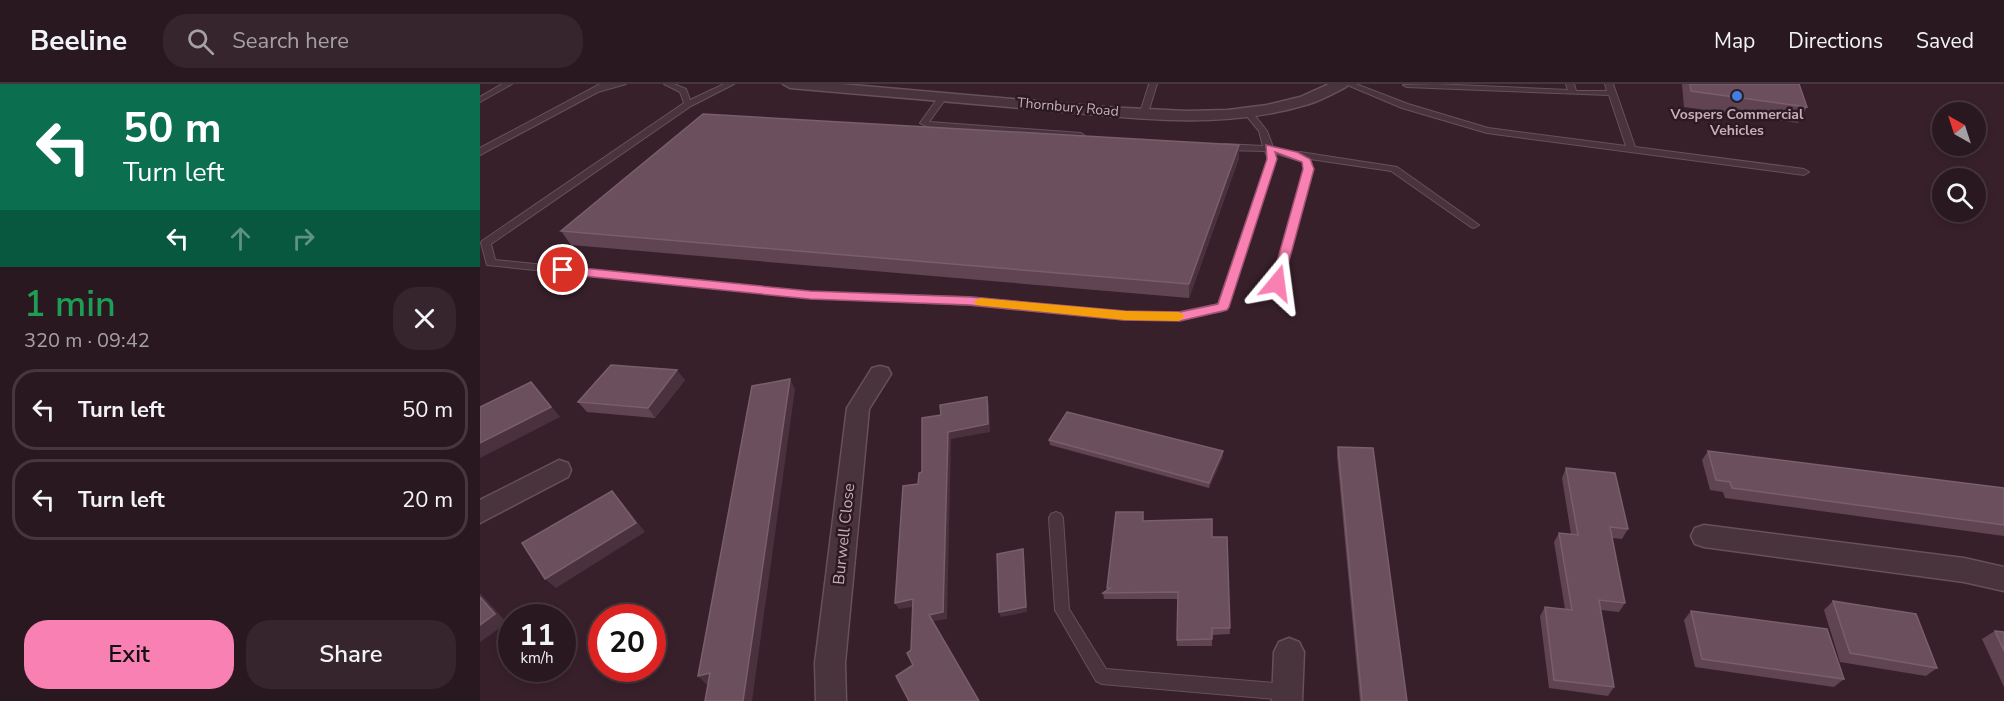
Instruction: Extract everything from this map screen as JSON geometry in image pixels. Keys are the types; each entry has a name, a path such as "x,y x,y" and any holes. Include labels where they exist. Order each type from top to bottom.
{"street":[{"name":"Thornbury Road","path":"790,84 856,87 943,97 1220,117 1249,114 1314,97 1341,84"},
{"name":"Burwell Close","path":"831,701 830,663 858,408 880,374"},
{"path":"480,512 559,470"},
{"path":"1704,536 1964,570 2004,579"},
{"path":"1286,697 1289,652"}],"lane":[{"path":"480,100 508,84"},
{"path":"480,152 606,84"},
{"path":"590,93 622,84"},
{"path":"668,84 683,91 688,104"},
{"path":"730,84 688,104 486,243 491,263 810,295 970,301 1125,316 1180,316 1223,307 1272,159 1263,131 1249,114"},
{"path":"1144,113 1152,84"},
{"path":"1349,84 1406,106 1487,130 1804,172"},
{"path":"1406,106 1407,84 1573,93 1610,88 1631,148"},
{"path":"1570,84 1573,93"},
{"path":"943,97 924,123 1096,137"},
{"path":"1213,146 1269,147 1293,154 1394,169 1473,225"},
{"path":"1277,283 1309,169 1307,161 1293,154"},
{"path":"1056,518 1062,610 1102,676 1286,697"}],"building":[{"path":"1690,84 1799,84 1807,107 1691,91"},
{"path":"703,114 1239,145 1189,284 561,231"},
{"path":"611,365 677,370 648,408 578,402"},
{"path":"790,379 743,701 705,701 710,673 698,676 752,386"},
{"path":"531,382 551,407 480,443 480,407"},
{"path":"987,397 988,424 948,432 943,612 929,615 979,701 909,701 896,676 913,665 907,653 911,650 913,599 895,603 903,486 918,484 919,473 922,472 922,418 941,415 940,405"},
{"path":"1067,412 1223,451 1209,483 1049,440"},
{"path":"1338,447 1373,448 1407,701 1362,701"},
{"path":"1708,451 2004,488 2004,525 1732,488 1730,482 1716,480"},
{"path":"1566,468 1615,473 1628,529 1610,527 1625,603 1599,600 1614,687 1554,680 1545,607 1572,610 1559,533 1578,535"},
{"path":"612,491 636,523 545,579 522,543"},
{"path":"1116,512 1143,512 1143,521 1212,519 1212,537 1227,537 1230,628 1212,628 1212,639 1177,640 1178,592 1103,593 1110,588 1107,588"},
{"path":"1023,549 1026,607 999,612 997,554"},
{"path":"480,597 495,614 480,625"},
{"path":"1833,601 1916,614 1937,668 1850,653"},
{"path":"1691,611 1827,629 1844,679 1702,659"},
{"path":"1995,631 2004,632 2004,651"}],"slow traffic":[{"path":"980,302 1125,316 1179,316"}],"place":[{"name":"Vospers Commercial Vehicles","path":"1737,96"}],"route":[{"path":"563,270 810,295 970,301 1125,316 1180,316 1223,307 1272,159 1269,147 1307,161 1309,169 1277,283"}]}
